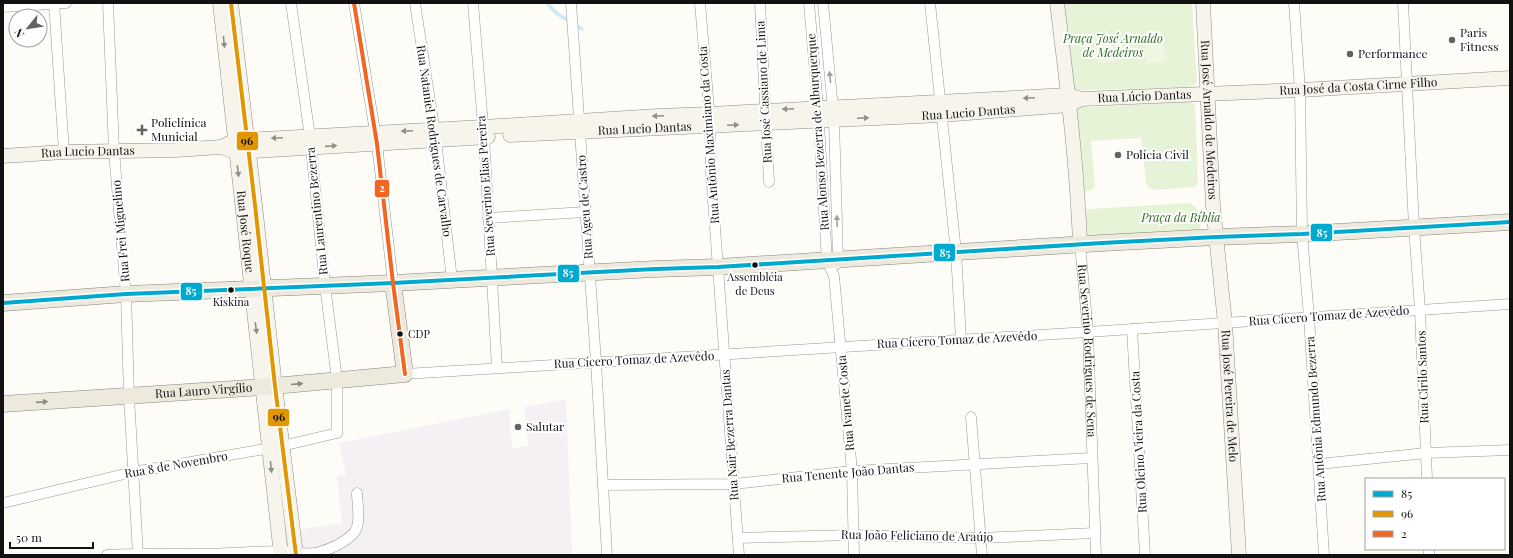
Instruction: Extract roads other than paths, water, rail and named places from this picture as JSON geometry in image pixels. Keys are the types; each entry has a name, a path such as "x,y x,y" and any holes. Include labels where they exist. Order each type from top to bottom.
{"main road":[{"path":"3,303 126,294 718,267 1080,244 1302,234 1510,222"},
{"path":"393,283 405,374"},
{"name":"Rua Lauro Virgílio","path":"3,404 269,386 405,374"}],"street":[{"path":"54,3 64,152"},
{"path":"3,7 66,3"},
{"name":"Rua Frei Miguelino","path":"108,3 114,151 126,294 128,396 138,554"},
{"name":"Rua José Roque","path":"220,3 249,206 276,447 281,553"},
{"name":"Rua José Roque","path":"231,3 241,146"},
{"name":"Rua Laurentino Bezerra","path":"291,3 311,142 325,285 337,380 338,420"},
{"path":"354,3 375,138 393,283"},
{"name":"Rua Nataniel Rodrigues de Carvalho","path":"415,3 435,135 452,280"},
{"name":"Rua Severino Elias Pereira","path":"473,3 483,132 497,368"},
{"name":"Rua Ageu de Castro","path":"571,3 596,362 607,555"},
{"name":"Rua Antônio Maximiano da Costa","path":"700,3 710,120 711,172 718,267"},
{"name":"Rua José Cassiano de Lima","path":"760,3 765,117 770,182"},
{"name":"Rua Alonso Bezerra de Alburquerque","path":"809,3 818,114 833,260"},
{"name":"Rua Alonso Bezerra de Alburquerque","path":"823,3 833,114 833,260"},
{"path":"930,3 956,252 961,339"},
{"name":"Rua Severino Rodrigues de Sena","path":"1057,3 1073,100 1080,244 1088,332 1096,555"},
{"name":"Rua José Arnaldo de Medeiros","path":"1202,3 1216,237"},
{"name":"Rua Antônia Edmundo Bezerra","path":"1294,3 1300,90 1302,234 1309,317 1324,555"},
{"name":"Rua Cirilo Santos","path":"1403,3 1414,227 1420,310 1427,478"},
{"path":"812,37 826,37"},
{"name":"Rua José da Costa Cirne Filho","path":"1207,94 1510,78"},
{"name":"Rua Lúcio Dantas","path":"1073,100 1207,94"},
{"name":"Rua Lucio Dantas","path":"3,156 64,152 176,150 580,126 833,114 1073,100"},
{"path":"488,218 585,212"},
{"name":"Rua José Pereira de Melo","path":"1216,237 1224,323 1239,555"},
{"name":"Rua Ivanete Costa","path":"833,260 852,471 854,555"},
{"name":"Rua Nair Bezerra Dantas","path":"718,267 739,555"},
{"name":"Rua Cícero Tomaz de Azevêdo","path":"405,374 1088,332 1510,304"},
{"name":"Rua Olcino Vieira da Costa","path":"1132,329 1145,555"},
{"path":"971,417 982,555"},
{"name":"Rua 8 de Novembro","path":"3,503 133,472 276,447 337,433 338,420"},
{"name":"Rua José Roque","path":"276,447 296,554"},
{"path":"1319,464 1426,453 1510,450"},
{"name":"Rua Tenente João Dantas","path":"603,486 734,484 852,471 1092,458"},
{"path":"107,555 296,554 325,550 335,546 353,534 357,528 357,493"},
{"name":"Rua João Feliciano de Araújo","path":"738,538 853,535 981,538 1095,533"}],"waterway":[{"path":"547,3 556,13 582,29"}],"place":[{"name":"Paris Fitness","path":"1452,40"},
{"name":"Performance","path":"1350,54"},
{"name":"Policlínica Municial","path":"142,130"},
{"name":"Polícia Civil","path":"1118,155"},
{"name":"Assembléia de Deus","path":"755,265"},
{"name":"Kiskina","path":"231,290"},
{"name":"CDP","path":"400,334"},
{"name":"Salutar","path":"518,427"}],"park label":[{"name":"Praça José Arnaldo de Medeiros","path":"1113,46"},
{"name":"Praça da Bíblia","path":"1181,218"}]}
